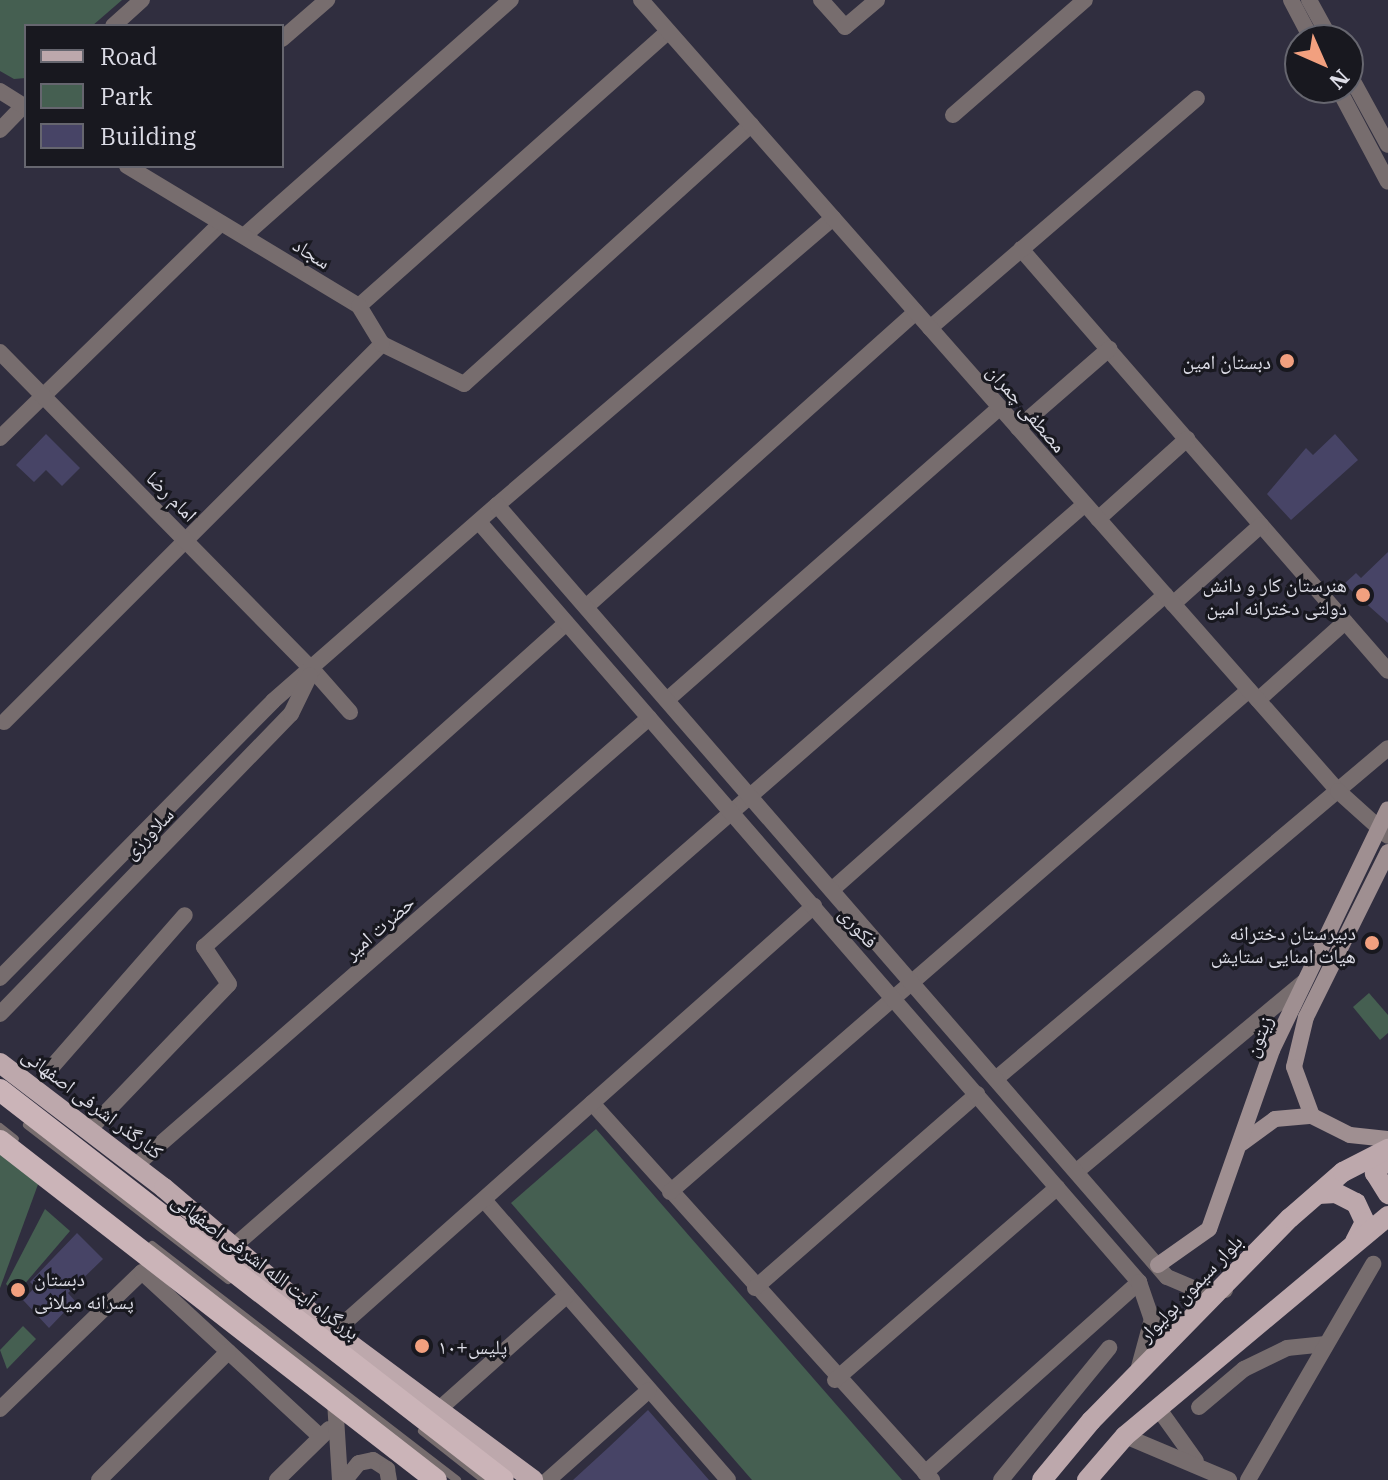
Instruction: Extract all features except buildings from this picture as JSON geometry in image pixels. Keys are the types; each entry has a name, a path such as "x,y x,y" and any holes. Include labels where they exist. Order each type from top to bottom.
{"highway":[{"name":"بزرگراه آیت الله اشرفی اصفهانی","path":"0,1090 503,1480"},
{"path":"0,1141 436,1480"}],"main road":[{"name":"زیتون","path":"1158,1265 1203,1239 1304,982 1383,834 1388,809"},
{"name":"زیتون","path":"1312,1116 1298,1091 1298,1041 1388,852"},
{"name":"کنارگذر اشرفی اصفهانی","path":"0,1063 135,1166 334,1332 533,1480"},
{"path":"1240,1145 1275,1119 1312,1116 1350,1135 1388,1139"},
{"name":"بلوار سیمون بولیوار","path":"1042,1480 1133,1379 1318,1194 1343,1172 1388,1149"},
{"path":"1388,1157 1375,1173 1388,1194"},
{"path":"1318,1194 1349,1197 1364,1213 1353,1245"},
{"path":"1087,1480 1125,1436 1388,1216"}],"street":[{"path":"115,24 142,0"},
{"path":"284,37 327,0"},
{"path":"245,235 511,0"},
{"name":"مصطفی چمران","path":"641,0 1338,791 1383,834"},
{"path":"821,0 845,27 877,0"},
{"path":"953,115 1085,0"},
{"path":"1291,0 1304,24"},
{"path":"1309,0 1322,24"},
{"path":"359,306 668,32"},
{"path":"0,91 24,104"},
{"path":"930,328 1197,98"},
{"path":"1364,101 1388,145"},
{"path":"1347,104 1388,182"},
{"path":"0,130 24,106"},
{"path":"4,722 382,344 464,384 751,125"},
{"name":"سجاد","path":"134,168 359,306 382,344"},
{"name":"سلاورزی","path":"5,973 273,701 313,670 497,505 833,218"},
{"path":"0,438 221,223"},
{"path":"1021,249 1388,671"},
{"path":"587,606 916,312"},
{"path":"1018,428 1109,349"},
{"name":"امام رضا","path":"0,352 186,539 350,712"},
{"path":"668,699 1000,407"},
{"path":"1098,519 1187,439"},
{"path":"233,1247 1085,504"},
{"name":"فکوری","path":"497,505 835,887 1158,1265 1178,1285 1225,1290"},
{"name":"فکوری","path":"479,522 1139,1282 1149,1301 1151,1340 1133,1379"},
{"path":"835,887 1169,599 1261,525"},
{"path":"670,1192 1253,695 1345,622"},
{"path":"89,1130 226,988 228,981 204,947 566,623"},
{"name":"سلاورزی","path":"0,1014 291,714 313,670"},
{"name":"حضرت امیر","path":"135,1166 649,718"},
{"path":"998,1077 1388,748"},
{"path":"334,1332 814,906"},
{"path":"51,1068 185,915"},
{"path":"5,973 28,985"},
{"path":"1077,1171 1304,982"},
{"path":"755,1288 977,1094"},
{"path":"592,1103 835,1380 928,1476 1139,1282"},
{"path":"835,1380 1057,1188"},
{"path":"484,1200 728,1480"},
{"path":"1248,1480 1373,1264"},
{"path":"0,1409 142,1272 228,1352 327,1431 343,1480 359,1463 373,1460 387,1469 389,1480"},
{"path":"437,1411 567,1295"},
{"path":"1199,1407 1244,1369 1273,1355 1326,1344"},
{"path":"1001,1480 1109,1348"},
{"path":"99,1480 228,1352"},
{"path":"548,1480 649,1390"},
{"path":"277,1480 327,1431 335,1401"},
{"path":"1158,1408 1197,1462"},
{"path":"1125,1436 1197,1462 1229,1480"}],"lane":[{"path":"0,1104 484,1480"},
{"path":"0,1127 457,1480"}],"green space":[{"path":"0,0 122,0 94,24 24,24 24,78 14,79 0,71"},
{"path":"1369,993 1388,1015 1388,1033 1380,1040 1353,1007"},
{"path":"596,1129 902,1480 752,1480 511,1203"},
{"path":"0,1148 40,1179 0,1288"},
{"path":"45,1209 70,1231 16,1294 6,1284"},
{"path":"23,1326 36,1339 7,1369 0,1350"}],"place":[{"name":"دبستان امین","path":"1287,361"},
{"name":"هنرستان کار و دانش دولتی دخترانه امین","path":"1363,595"},
{"name":"دبیرستان دخترانه هیات امنایی ستایش","path":"1372,943"},
{"name":"دبستان پسرانه میلانی","path":"18,1290"},
{"name":"پلیس+۱۰","path":"422,1346"}]}
